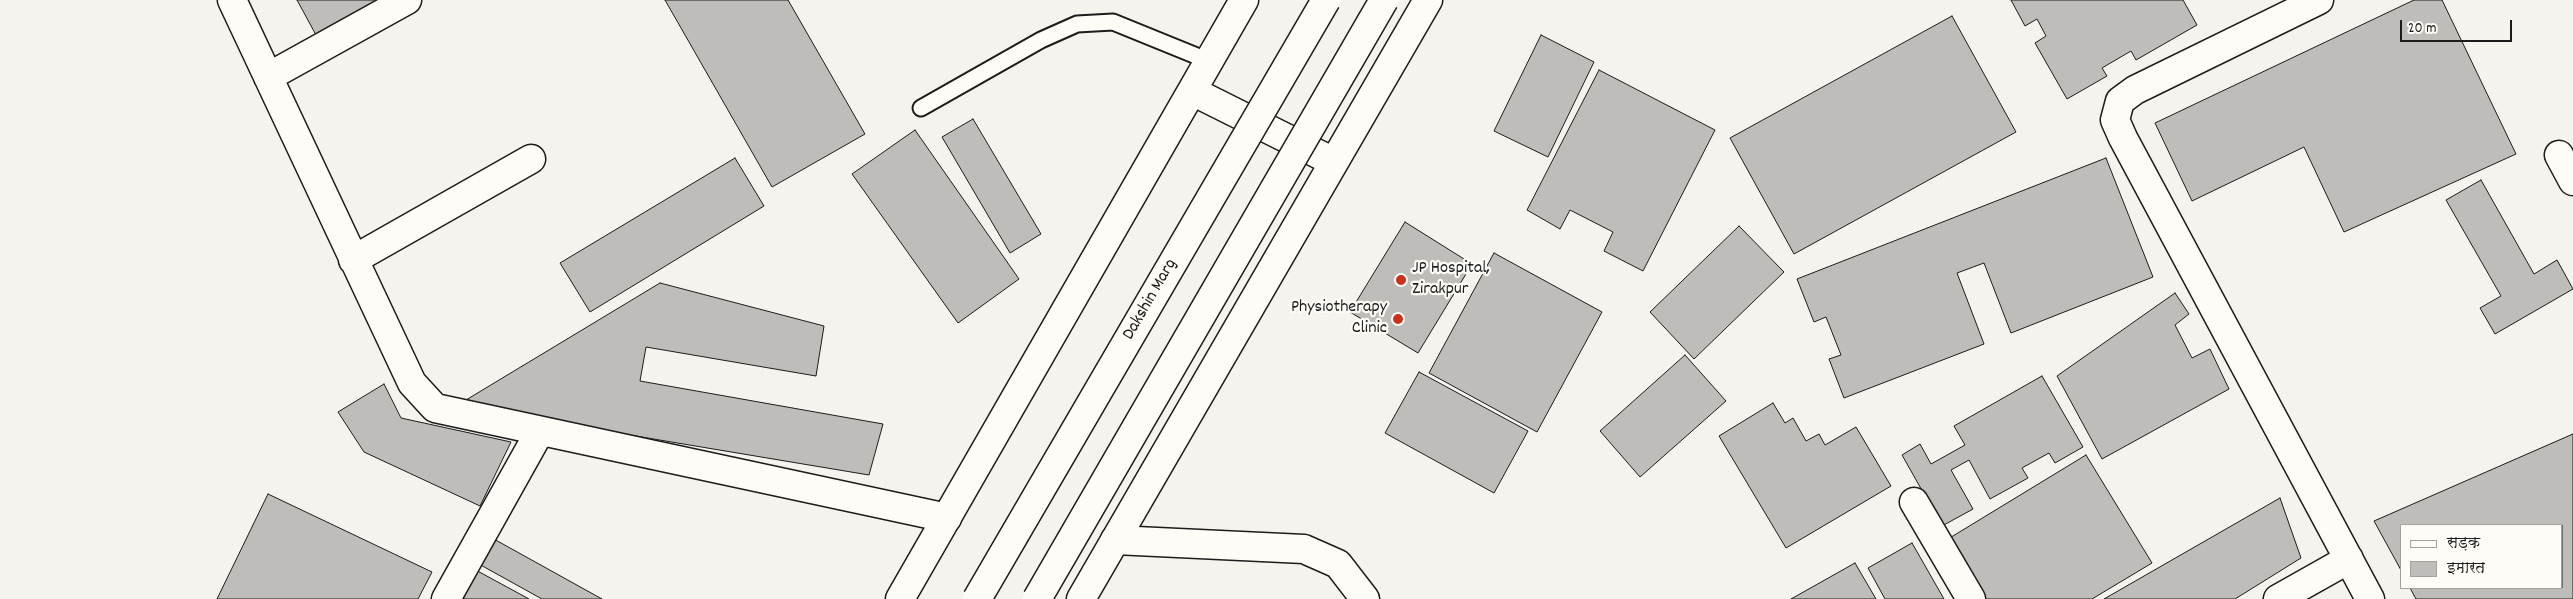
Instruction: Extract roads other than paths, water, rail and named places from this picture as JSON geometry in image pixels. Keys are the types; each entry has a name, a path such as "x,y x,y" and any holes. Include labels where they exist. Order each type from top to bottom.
{"main road":[{"path":"232,0 412,384 435,408 947,518"},
{"path":"268,77 407,0"},
{"path":"900,599 1244,0"},
{"name":"Dakshin Marg","path":"977,599 1326,0"},
{"path":"1037,599 1384,0"},
{"path":"1081,599 1428,0"},
{"path":"2319,0 2135,90 2120,101 2115,120 2370,599"},
{"path":"1192,91 1334,162"},
{"path":"2560,155 2573,181"},
{"path":"353,260 531,159"},
{"path":"446,599 540,430"},
{"path":"1914,502 1971,599"},
{"path":"1114,540 1304,549 1338,564 1365,599"},
{"path":"2278,599 2349,559"}],"lane":[{"path":"921,108 1041,40 1077,24 1113,22 1209,61"}],"place":[{"name":"JP Hospital, Zirakpur","path":"1401,280"},
{"name":"Physiotherapy Clinic","path":"1398,319"}]}
